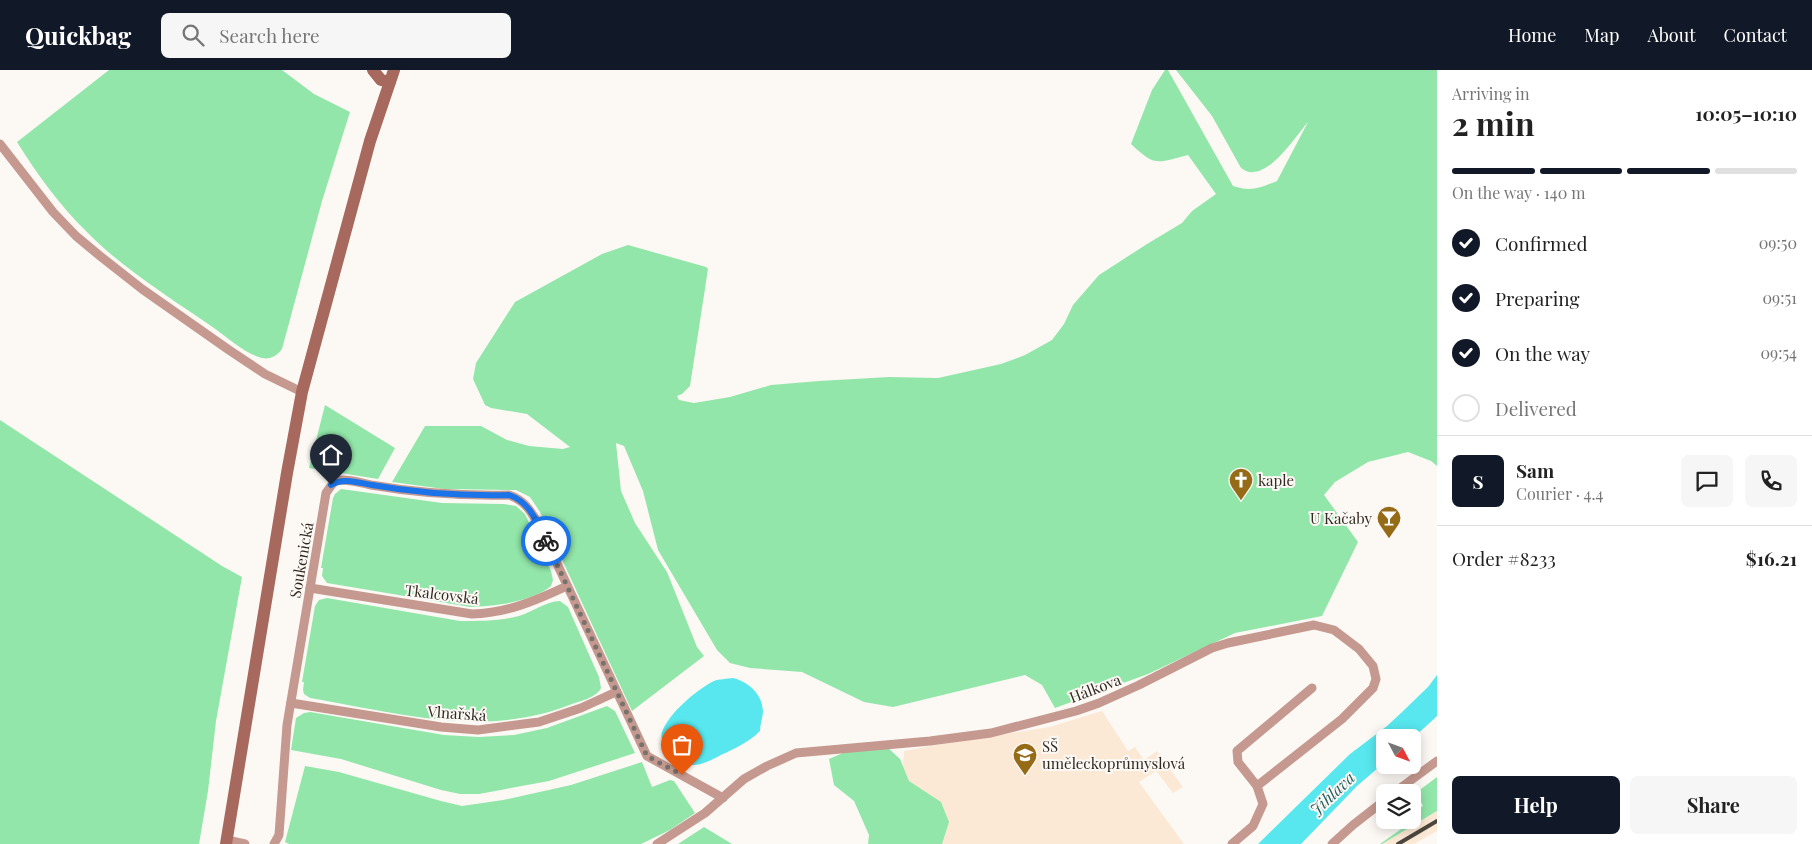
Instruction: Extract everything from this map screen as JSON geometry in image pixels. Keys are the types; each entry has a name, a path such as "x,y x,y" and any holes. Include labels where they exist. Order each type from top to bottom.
{"main road":[{"path":"373,70 381,80 392,76"},
{"path":"227,842 286,473 302,392 370,141 392,76"}],"street":[{"path":"0,144 54,212 76,236 100,256 229,350 265,374 302,392"},
{"name":"Soukenická","path":"274,844 279,835 287,725 326,492 337,481 346,480 394,489 443,495 509,495 518,498 525,504 538,524 647,756 723,798"},
{"name":"Tkalcovská","path":"310,588 472,614 516,608 567,586"},
{"name":"Hálkova","path":"658,844 688,826 744,779 796,753 930,741 991,733 1076,711 1099,703 1212,648 1228,643 1302,626 1314,625 1334,630 1359,650 1373,666 1376,679 1373,688 1342,719 1258,786"},
{"path":"1232,844 1249,831 1263,804 1258,786 1238,762 1237,751 1312,688"},
{"name":"Vlnařská","path":"291,703 441,727 478,730 539,722 581,708 616,692"},
{"path":"1406,784 1437,761"},
{"path":"1332,844 1376,807"},
{"path":"227,842 245,844"}],"shaded area":[{"name":"SŠ uměleckoprůmyslová","path":"1102,711 1128,751 1135,747 1144,760 1157,751 1183,787 1173,793 1156,771 1139,782 1184,844 877,844 900,802 904,751 1049,727"},
{"path":"1437,811 1437,831 1414,844 1382,844 1407,829 1421,829 1421,821"}],"green space":[{"path":"109,70 282,70 314,94 350,112 322,201 282,349 275,356 263,358 241,348 116,259 58,201 17,142"},
{"path":"1165,70 1168,70 1233,186 1250,189 1277,181 1308,122 1288,147 1270,165 1260,171 1250,172 1241,168 1212,116 1176,70 1437,70 1437,466 1431,461 1408,452 1368,462 1335,482 1324,495 1358,542 1322,616 1235,633 1148,674 1055,708 1042,685 1025,675 893,707 864,702 802,672 750,668 730,663 717,650 658,550 643,491 624,446 616,443 621,491 635,523 667,572 697,647 704,656 632,711 540,512 530,497 516,490 444,489 392,482 425,426 481,426 507,440 529,446 563,449 570,447 527,414 491,408 485,405 473,379 476,363 515,302 602,254 628,245 708,269 690,386 677,396 679,400 694,403 730,397 771,385 889,377 938,378 1001,364 1025,355 1052,340 1064,324 1073,305 1099,275 1182,223 1192,211 1216,194 1188,155 1163,161 1151,160 1131,144 1152,90"},
{"path":"325,405 395,448 378,479 309,468"},
{"path":"0,420 222,566 242,577 216,721 208,791 199,844 0,844"},
{"path":"341,489 442,503 504,504 516,506 525,514 551,571 553,580 551,586 534,596 524,599 491,606 470,607 327,583 322,576 323,568 321,568 333,498"},
{"path":"327,598 460,621 512,618 555,601 560,601 568,607 599,677 601,688 596,694 588,698 540,714 507,720 442,720 310,698 304,694 304,682 302,682 315,606 319,600"},
{"path":"607,706 615,711 635,753 549,781 479,794 460,794 441,790 341,759 291,750 296,718 310,712 444,735 479,737 514,735 547,728"},
{"path":"866,743 886,746 900,759 909,781 941,802 949,822 942,844 868,844 869,835 854,801 834,785 829,759"},
{"path":"642,762 652,787 670,780 674,781 695,813 670,830 641,844 289,844 285,842 305,766 339,772 462,806 503,800 571,785"},
{"path":"1437,777 1437,811 1421,821 1421,807 1423,806 1421,802 1421,789"},
{"path":"704,827 732,844 678,844"},
{"path":"1401,829 1407,829 1382,844 1380,844"}],"water":[{"path":"1437,675 1437,716 1435,718 1421,731 1421,729 1383,729 1401,713 1428,687"},
{"path":"733,678 749,685 760,699 763,711 760,731 742,744 704,763 697,765 687,764 676,759 663,744 662,732 665,725 676,710 691,696 716,680"},
{"name":"Jihlava","path":"1376,734 1376,770 1357,786 1301,844 1258,844 1350,754"}],"railway":[{"path":"1398,844 1437,821"}],"way so far":[{"path":"546,541 647,756 682,775"}],"place":[{"name":"kaple","path":"1241,501"},
{"name":"U Kačaby","path":"1389,539"},
{"name":"SŠ uměleckoprůmyslová","path":"1025,776"}],"route":[{"path":"331,485 337,481 346,480 394,489 443,495 509,495 518,498 531,511 546,541"}]}
